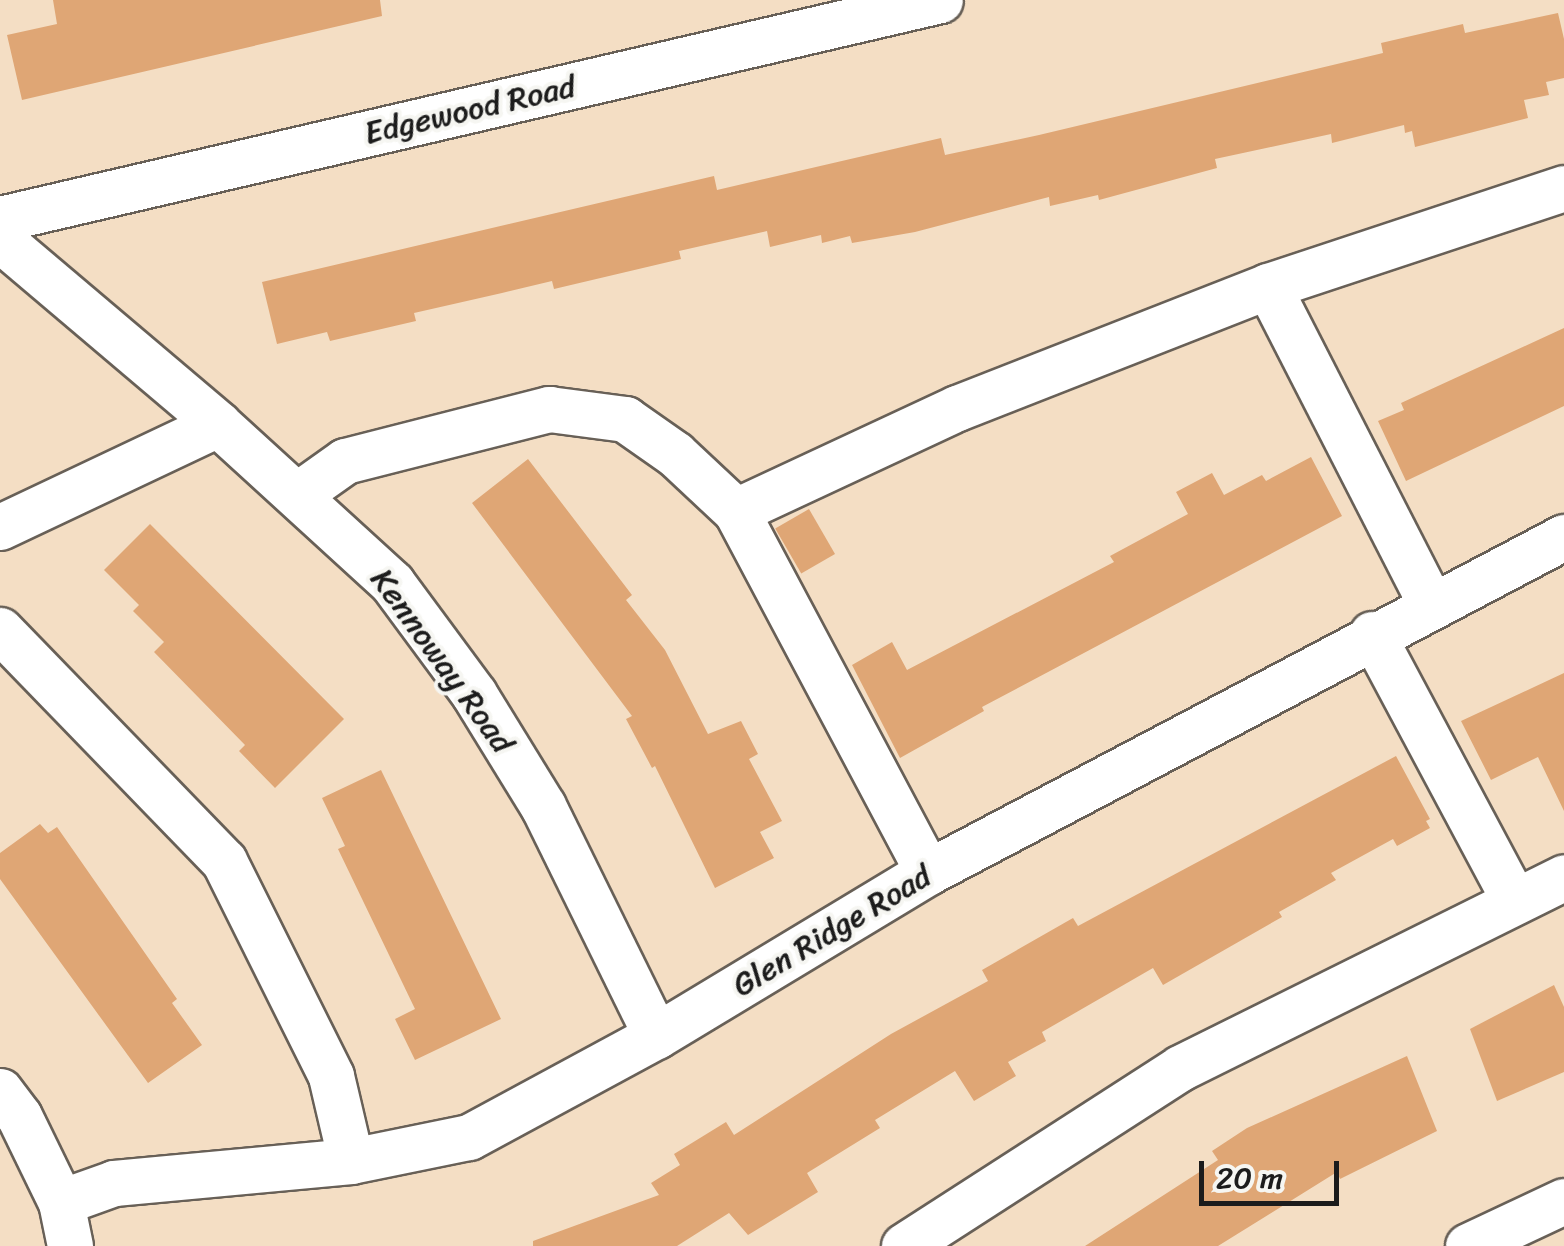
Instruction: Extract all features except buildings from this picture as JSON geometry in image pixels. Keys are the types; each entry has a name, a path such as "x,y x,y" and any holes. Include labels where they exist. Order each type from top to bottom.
{"street":[{"name":"Edgewood Road","path":"0,219 940,0"},
{"path":"736,511 957,408 1268,286 1564,188"},
{"name":"Kennoway Road","path":"0,239 218,424 392,584 474,694 543,806 656,1036"},
{"path":"1268,286 1431,604"},
{"path":"298,495 346,461 549,409 625,419 674,454 736,511 928,872"},
{"path":"0,526 218,424"},
{"name":"Glen Ridge Road","path":"62,1202 114,1183 352,1161 469,1137 656,1036 928,872 1372,634 1564,537"},
{"path":"0,630 224,861 330,1076 352,1161"},
{"path":"1372,634 1514,900"},
{"path":"934,1238 1180,1068 1564,877"},
{"path":"0,1091 18,1116 62,1202 70,1246"},
{"path":"1468,1246 1564,1202"}]}
